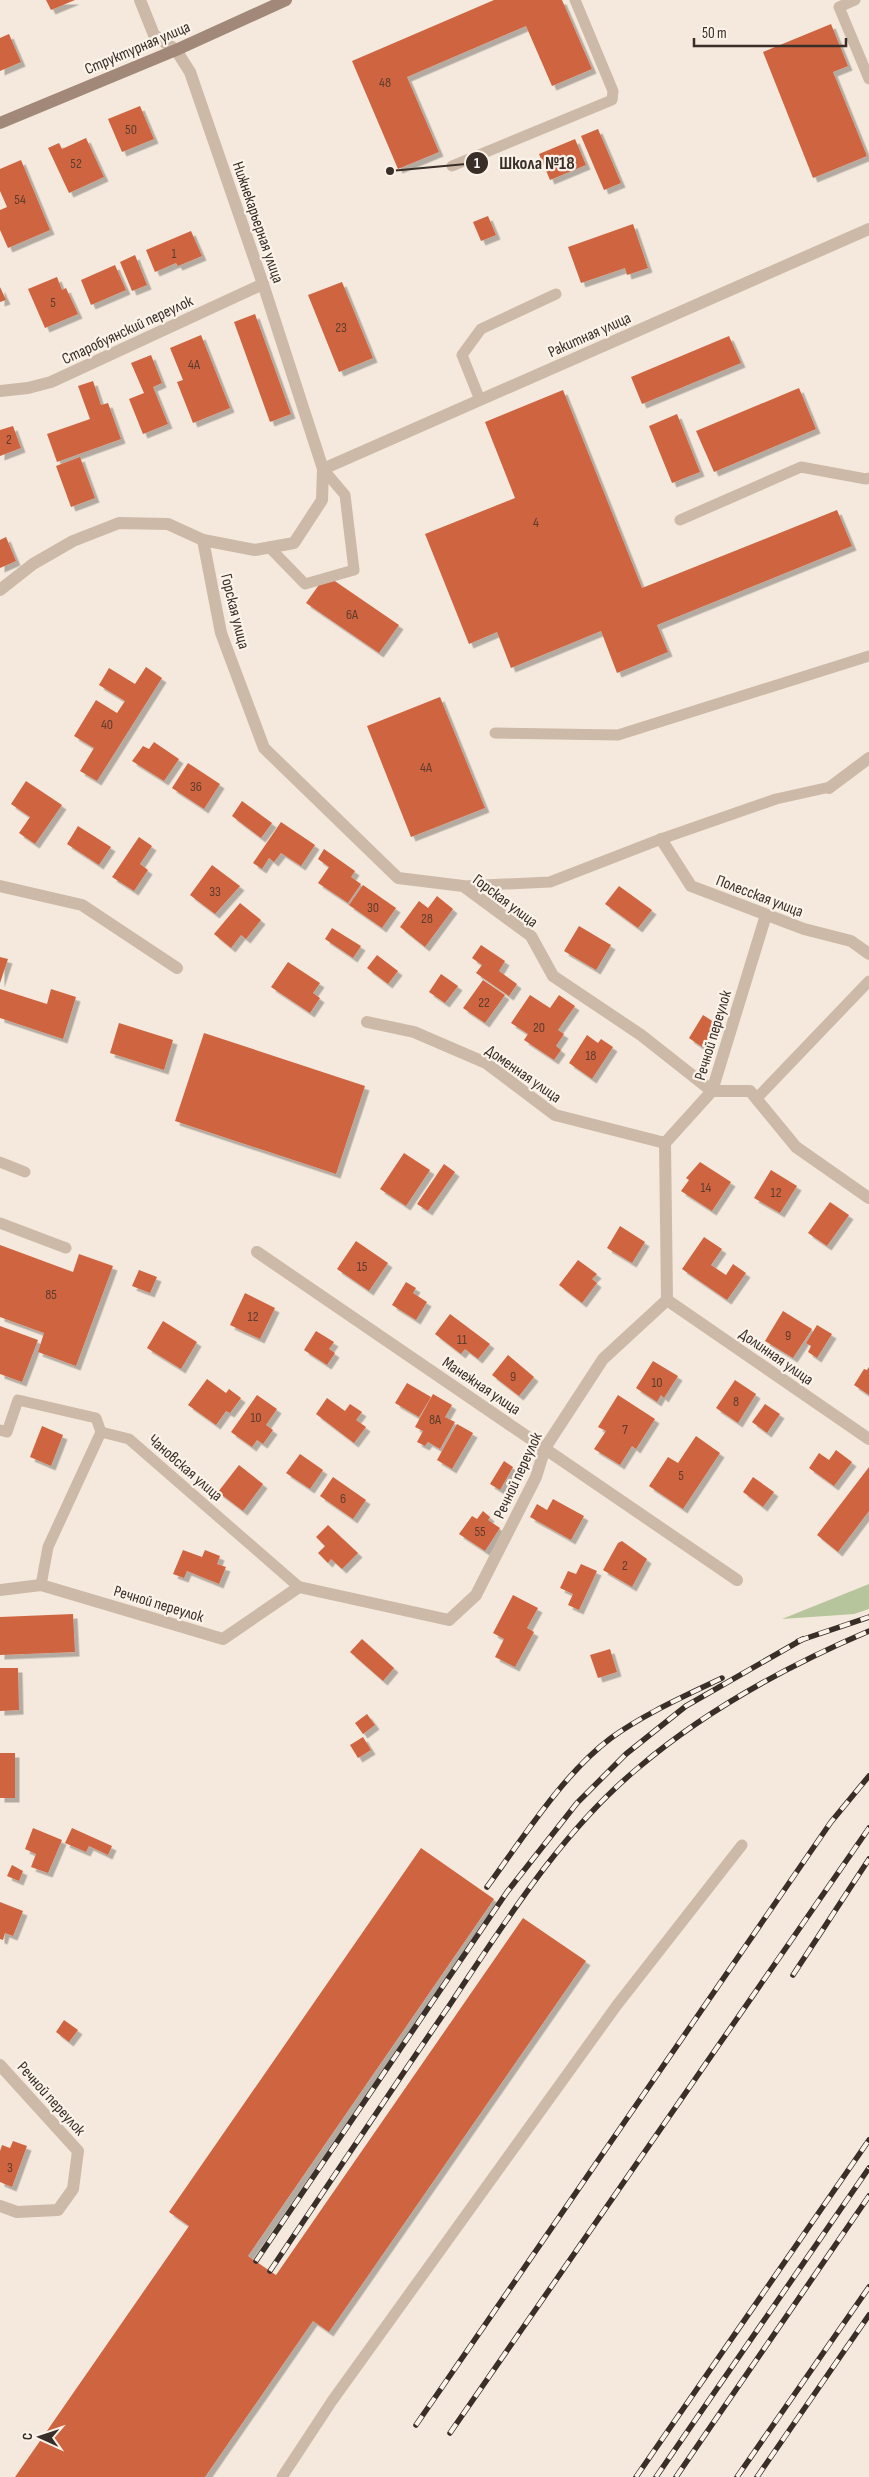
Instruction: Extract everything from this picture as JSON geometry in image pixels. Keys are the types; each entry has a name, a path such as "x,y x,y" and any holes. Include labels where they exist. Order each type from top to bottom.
{"main road":[{"name":"Структурная улица","path":"0,123 176,50 286,0"}],"street":[{"name":"Нижнекарьерная улица","path":"0,590 33,564 73,541 119,523 168,524 203,540 255,550 294,543 322,500 323,469 263,284 190,72 176,50 154,35 140,0"},
{"name":"Ракитная улица","path":"323,469 869,228"},
{"name":"Старобуянский переулок","path":"0,391 28,388 51,382 263,284"},
{"name":"Горская улица","path":"203,540 221,633 264,748 398,878 463,886 531,936 553,976 641,1035 712,1091"},
{"path":"830,788 869,758"},
{"name":"Полесская улица","path":"661,838 691,886 804,929 851,942 869,954"},
{"path":"0,886 82,905 177,968"},
{"name":"Речной переулок","path":"666,1143 712,1091 766,915"},
{"name":"Доменная улица","path":"367,1022 414,1032 486,1063 555,1115 666,1143"},
{"path":"712,1091 750,1091 796,1147 869,1198"},
{"path":"666,1143 667,1300"},
{"name":"Манежная улица","path":"257,1252 737,1580"},
{"name":"Речной переулок","path":"0,1590 41,1585 224,1639 300,1587 449,1620 476,1595 536,1476 545,1448 603,1359 667,1300"},
{"name":"Долинная улица","path":"667,1300 869,1439"},
{"name":"Речной переулок","path":"0,2065 78,2151 73,2188 58,2210 17,2212 0,2206"}],"lane":[{"path":"452,166 612,100 613,91 575,0"},
{"path":"854,0 839,7 869,79"},
{"path":"480,400 462,355 481,328 556,294"},
{"path":"680,520 801,467 869,478"},
{"path":"269,547 305,584 354,570 345,495 323,469"},
{"path":"495,733 618,735 869,656"},
{"path":"463,886 550,882 661,838 776,799 830,788"},
{"path":"756,1099 869,981"},
{"path":"0,1162 25,1172"},
{"path":"0,1223 66,1248"},
{"path":"0,1430 7,1432 18,1400 96,1418 101,1432 48,1547 41,1585"},
{"name":"Чановская улица","path":"101,1432 129,1439 300,1587"},
{"path":"282,2477 338,2393 617,2005 742,1845"}],"green space":[{"path":"869,1584 869,1609 854,1614 782,1619"}],"building":[{"path":"46,0 75,0 51,10"},
{"path":"494,0 562,0 592,69 552,86 526,26 407,77 439,152 398,169 352,61"},
{"path":"831,24 848,66 833,72 867,156 813,178 763,52"},
{"path":"9,34 21,62 0,71 0,38"},
{"path":"140,106 154,139 122,152 108,119"},
{"path":"598,129 621,183 604,190 581,136"},
{"path":"86,138 104,177 69,193 48,148 59,143 62,149"},
{"path":"575,139 586,165 550,180 539,154"},
{"path":"21,160 50,230 8,248 0,230 0,210 7,207 0,191 0,169"},
{"path":"488,216 496,235 481,241 473,222"},
{"path":"633,224 648,268 627,275 625,268 581,283 568,247"},
{"path":"191,231 202,256 178,266 176,263 155,272 146,250"},
{"path":"135,255 147,285 132,291 120,262"},
{"path":"115,265 126,290 91,305 81,280"},
{"path":"57,277 62,290 66,288 78,314 45,328 28,289"},
{"path":"342,282 373,358 339,372 308,295"},
{"path":"0,287 6,300 0,302"},
{"path":"255,314 291,414 270,422 234,322"},
{"path":"201,335 230,408 193,423 177,382 183,380 170,348"},
{"path":"729,336 741,363 642,404 631,377"},
{"path":"151,355 162,383 153,387 168,424 143,434 129,399 144,393 131,363"},
{"path":"93,381 101,405 108,403 121,439 57,462 47,434 90,419 78,386"},
{"path":"799,388 816,429 714,472 696,431"},
{"path":"563,390 642,588 837,510 852,546 657,625 668,652 617,673 601,631 511,668 497,632 469,644 425,534 515,498 485,422"},
{"path":"677,414 700,472 672,483 649,426"},
{"path":"13,426 21,448 0,456 0,430"},
{"path":"80,457 95,498 71,507 56,466"},
{"path":"6,537 16,561 0,568 0,540"},
{"path":"326,575 399,625 379,653 306,603"},
{"path":"146,667 162,678 97,781 80,771 94,748 74,736 96,700 117,713 125,701 99,685 109,668 135,684"},
{"path":"440,697 485,808 411,837 367,726"},
{"path":"154,742 179,759 164,781 132,761 143,746 149,749"},
{"path":"188,763 220,784 204,809 172,788"},
{"path":"26,781 62,805 35,844 19,833 30,817 11,804"},
{"path":"242,801 272,823 261,838 232,816"},
{"path":"281,822 315,845 301,866 281,853 274,862 269,858 262,869 253,863"},
{"path":"78,826 111,847 99,865 67,844"},
{"path":"139,837 152,846 140,864 148,870 134,891 112,877"},
{"path":"324,849 355,871 351,877 361,884 348,903 318,883 329,867 318,859"},
{"path":"212,865 240,886 215,914 190,895"},
{"path":"363,885 396,908 382,928 349,905"},
{"path":"619,886 652,910 638,928 605,904"},
{"path":"437,896 453,909 425,947 400,927 419,901 428,908"},
{"path":"240,903 261,920 246,939 241,935 231,948 214,934"},
{"path":"579,926 611,945 596,970 564,951"},
{"path":"332,928 361,946 353,958 325,939"},
{"path":"481,945 505,961 499,971 517,984 509,996 476,973 482,965 472,958"},
{"path":"377,955 398,971 388,984 367,968"},
{"path":"0,957 8,959 0,983"},
{"path":"288,962 320,983 313,993 320,998 310,1013 271,987"},
{"path":"441,974 458,986 445,1003 429,992"},
{"path":"483,980 505,995 485,1023 463,1008"},
{"path":"0,989 47,1004 51,989 76,997 63,1039 0,1018"},
{"path":"530,995 550,1008 559,995 575,1006 558,1030 564,1034 556,1046 561,1050 554,1060 524,1040 528,1034 511,1023"},
{"path":"703,1015 717,1024 702,1047 689,1038"},
{"path":"119,1023 173,1040 164,1070 110,1053"},
{"path":"204,1033 365,1086 336,1174 175,1121"},
{"path":"587,1035 598,1043 601,1039 613,1047 592,1079 569,1063"},
{"path":"404,1153 430,1170 406,1206 380,1189"},
{"path":"700,1162 731,1182 712,1211 681,1191 689,1180 686,1178"},
{"path":"444,1164 455,1172 428,1211 417,1204"},
{"path":"771,1170 797,1186 780,1213 754,1198"},
{"path":"830,1202 849,1215 827,1246 808,1233"},
{"path":"620,1226 645,1242 632,1263 607,1248"},
{"path":"704,1237 722,1249 711,1265 726,1275 733,1264 746,1273 727,1300 682,1269"},
{"path":"356,1241 388,1263 369,1291 337,1269"},
{"path":"0,1245 73,1272 79,1254 113,1266 76,1366 38,1352 44,1333 0,1317"},
{"path":"578,1260 597,1274 592,1279 597,1283 582,1303 559,1285"},
{"path":"139,1270 157,1277 150,1293 132,1286"},
{"path":"406,1282 416,1288 413,1293 427,1302 416,1320 392,1305"},
{"path":"245,1293 275,1308 260,1339 230,1325"},
{"path":"783,1311 812,1329 793,1358 765,1341"},
{"path":"450,1314 490,1344 478,1359 465,1349 461,1354 435,1334"},
{"path":"163,1321 197,1342 181,1369 147,1348"},
{"path":"817,1325 832,1334 817,1358 808,1352 811,1346 806,1343"},
{"path":"0,1326 38,1340 22,1382 0,1374"},
{"path":"316,1331 334,1342 329,1349 335,1353 327,1365 304,1350"},
{"path":"508,1355 534,1377 519,1396 492,1375"},
{"path":"653,1361 678,1376 664,1398 661,1395 657,1402 636,1388"},
{"path":"869,1367 869,1395 854,1385 864,1369 867,1370"},
{"path":"207,1379 226,1393 229,1389 241,1398 230,1413 226,1411 216,1425 188,1405"},
{"path":"735,1380 756,1394 738,1423 716,1408"},
{"path":"407,1383 431,1397 419,1417 395,1403"},
{"path":"433,1394 452,1405 445,1417 455,1422 440,1449 428,1442 425,1446 417,1442 423,1431 415,1427"},
{"path":"257,1395 277,1409 266,1425 273,1430 263,1444 257,1440 252,1447 231,1432"},
{"path":"618,1395 655,1419 636,1449 632,1446 620,1465 594,1449 606,1431 598,1427"},
{"path":"327,1398 345,1411 350,1404 362,1412 356,1420 366,1427 354,1443 316,1414"},
{"path":"765,1404 780,1414 767,1433 752,1422"},
{"path":"457,1424 473,1433 452,1469 437,1460"},
{"path":"42,1426 63,1435 51,1466 30,1457"},
{"path":"696,1436 720,1453 683,1509 649,1486 668,1457 678,1463"},
{"path":"836,1450 852,1462 834,1486 809,1468 819,1453 829,1460"},
{"path":"300,1454 323,1470 310,1489 286,1473"},
{"path":"504,1461 513,1467 500,1490 490,1484"},
{"path":"239,1465 263,1484 243,1511 218,1492"},
{"path":"869,1467 869,1511 838,1552 817,1535"},
{"path":"333,1477 366,1500 353,1519 320,1496"},
{"path":"753,1477 774,1492 763,1507 743,1492"},
{"path":"553,1499 584,1516 571,1540 530,1517 537,1504 547,1510"},
{"path":"483,1511 490,1517 488,1520 500,1528 485,1551 459,1534 472,1516 477,1519"},
{"path":"328,1525 358,1553 342,1569 331,1559 328,1563 318,1553 325,1546 316,1537"},
{"path":"622,1541 647,1559 632,1587 603,1570 618,1543"},
{"path":"183,1550 202,1557 205,1550 220,1556 217,1564 226,1567 219,1584 187,1571 184,1578 173,1574"},
{"path":"581,1564 597,1571 579,1610 568,1605 573,1594 560,1588 568,1571 576,1574"},
{"path":"513,1595 538,1608 527,1628 534,1632 515,1667 495,1657 504,1639 493,1633"},
{"path":"73,1614 75,1652 0,1655 0,1617"},
{"path":"362,1639 394,1668 383,1681 350,1652"},
{"path":"610,1649 617,1672 598,1678 590,1655"},
{"path":"0,1668 18,1668 19,1710 0,1711"},
{"path":"367,1714 375,1725 363,1734 355,1723"},
{"path":"363,1737 371,1750 358,1758 350,1745"},
{"path":"0,1753 15,1753 15,1798 0,1798"},
{"path":"33,1828 62,1840 48,1873 31,1867 36,1854 25,1849"},
{"path":"72,1828 112,1846 108,1855 89,1846 86,1852 65,1843"},
{"path":"421,1848 494,1899 248,2256 276,2275 523,1918 586,1961 329,2332 313,2321 205,2477 15,2477 189,2226 169,2212"},
{"path":"12,1865 23,1871 19,1881 7,1876"},
{"path":"0,1902 23,1911 13,1936 5,1933 3,1940 0,1939"},
{"path":"64,2020 78,2030 69,2042 56,2032"},
{"path":"13,2141 27,2146 12,2187 0,2182 0,2151 2,2145 10,2148"}],"railway":[{"path":"798,1641 869,1617"},
{"path":"270,2271 514,1909 559,1849 584,1820 638,1768 719,1708 778,1674 869,1631"},
{"path":"256,2261 507,1892 577,1803 626,1754 686,1706 803,1639"},
{"path":"487,1887 544,1808 593,1753 611,1738 637,1721 722,1678"},
{"path":"416,2425 831,1822 869,1776"},
{"path":"450,2433 869,1828"},
{"path":"793,1975 869,1859"},
{"path":"636,2477 869,2140"},
{"path":"656,2477 869,2168"},
{"path":"676,2477 869,2196"},
{"path":"737,2477 869,2287"},
{"path":"757,2477 869,2315"}],"place":[{"name":"Школа №18","path":"390,171"}]}
